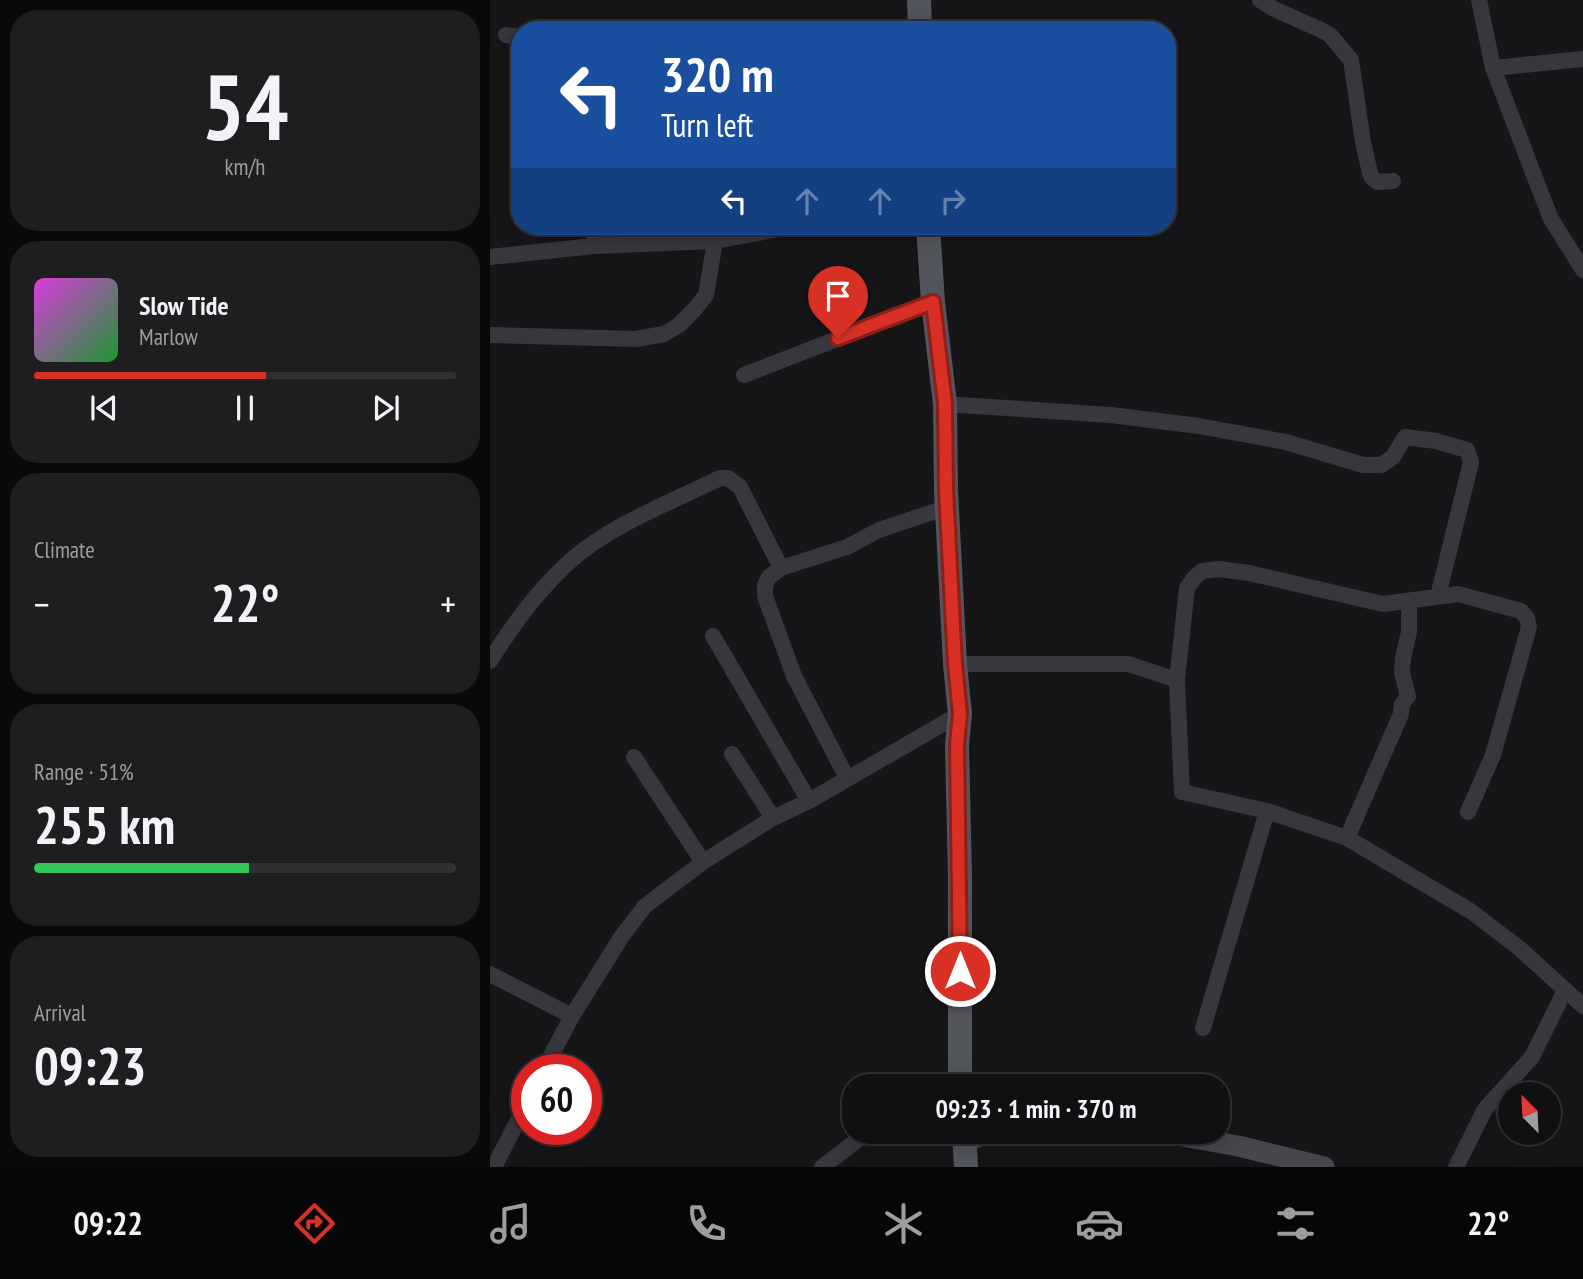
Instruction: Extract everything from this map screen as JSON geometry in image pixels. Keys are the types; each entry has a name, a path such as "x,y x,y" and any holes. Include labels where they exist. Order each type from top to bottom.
{"main road":[{"path":"919,0 920,21"},
{"path":"929,235 945,404 955,664 960,713 957,745 960,876 954,1074"},
{"path":"965,1144 967,1167"}],"street":[{"path":"1260,0 1330,35 1351,60 1370,173 1378,182 1393,181"},
{"path":"1479,0 1493,68 1551,219 1583,270"},
{"path":"1493,68 1583,59"},
{"path":"594,246 595,235"},
{"path":"490,257 594,246 715,241 730,235"},
{"path":"490,335 636,339 664,334 679,325 706,295 715,241"},
{"path":"744,375 933,302"},
{"path":"945,404 1111,415 1199,426 1286,442 1363,465 1381,465 1393,457 1405,437 1436,441 1467,450 1471,462 1438,596"},
{"path":"490,661 520,613 570,561 627,524 720,478 728,478 740,487 781,568"},
{"path":"847,778 794,676 765,596 765,585 769,576 781,568 847,547 879,530 948,507"},
{"path":"1468,812 1493,755 1529,627 1527,618 1521,611 1458,594 1383,604 1249,573 1219,569 1202,571 1195,577 1187,588 1177,680 1182,792 1267,811 1347,838 1472,912 1519,948 1583,1006"},
{"path":"1347,838 1401,714 1402,704 1408,696 1402,673 1409,632 1409,601"},
{"path":"713,636 809,801"},
{"path":"955,664 1128,664 1177,680"},
{"path":"552,1054 572,1016 622,936 645,906 703,862 774,818 809,801 960,713"},
{"path":"732,754 774,818"},
{"path":"634,757 703,862"},
{"path":"1203,1028 1267,811"},
{"path":"490,974 572,1016"},
{"path":"1456,1167 1485,1109 1532,1057 1564,990"},
{"path":"494,1167 511,1134"},
{"path":"822,1167 852,1144"},
{"path":"1227,1144 1324,1167"}],"route":[{"path":"838,338 933,302 945,404 946,490 960,713 957,745 960,971"}]}
